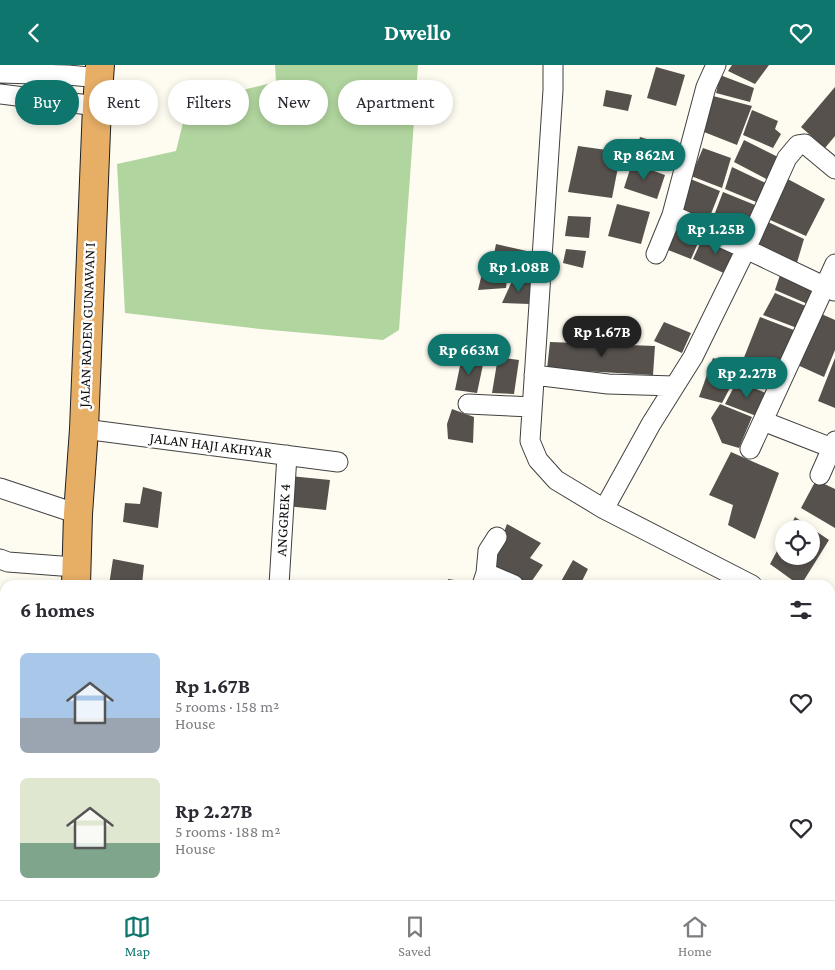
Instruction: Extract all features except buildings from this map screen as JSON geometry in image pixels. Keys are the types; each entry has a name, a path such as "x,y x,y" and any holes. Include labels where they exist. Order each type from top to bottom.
{"highway":[{"name":"JALAN RADEN GUNAWAN I","path":"76,575 96,125"}],"street":[{"path":"553,65 553,90 530,441 538,460 556,480 604,509 742,580"},
{"path":"656,254 672,215 706,87 716,65"},
{"path":"0,73 68,75 100,72"},
{"path":"0,94 89,105"},
{"path":"604,509 651,424 693,357 746,249 787,158 798,145 805,144 835,169"},
{"path":"672,215 830,289"},
{"path":"750,449 830,289 835,264"},
{"path":"534,375 608,384 674,386"},
{"path":"468,404 532,407"},
{"path":"763,421 834,444 820,475"},
{"name":"JALAN HAJI AKHYAR","path":"84,429 338,462"},
{"name":"ANGGREK 4","path":"279,580 287,455"},
{"path":"0,488 78,514"},
{"path":"484,579 488,551 497,537"},
{"path":"0,559 8,562 61,566 76,575"}],"green space":[{"path":"275,65 418,65 417,80 338,80 338,125 414,125 399,330 383,340 260,329 125,313 117,164 176,151 182,125 249,125 249,88 259,86 259,125 328,125 328,80 276,80"}]}
